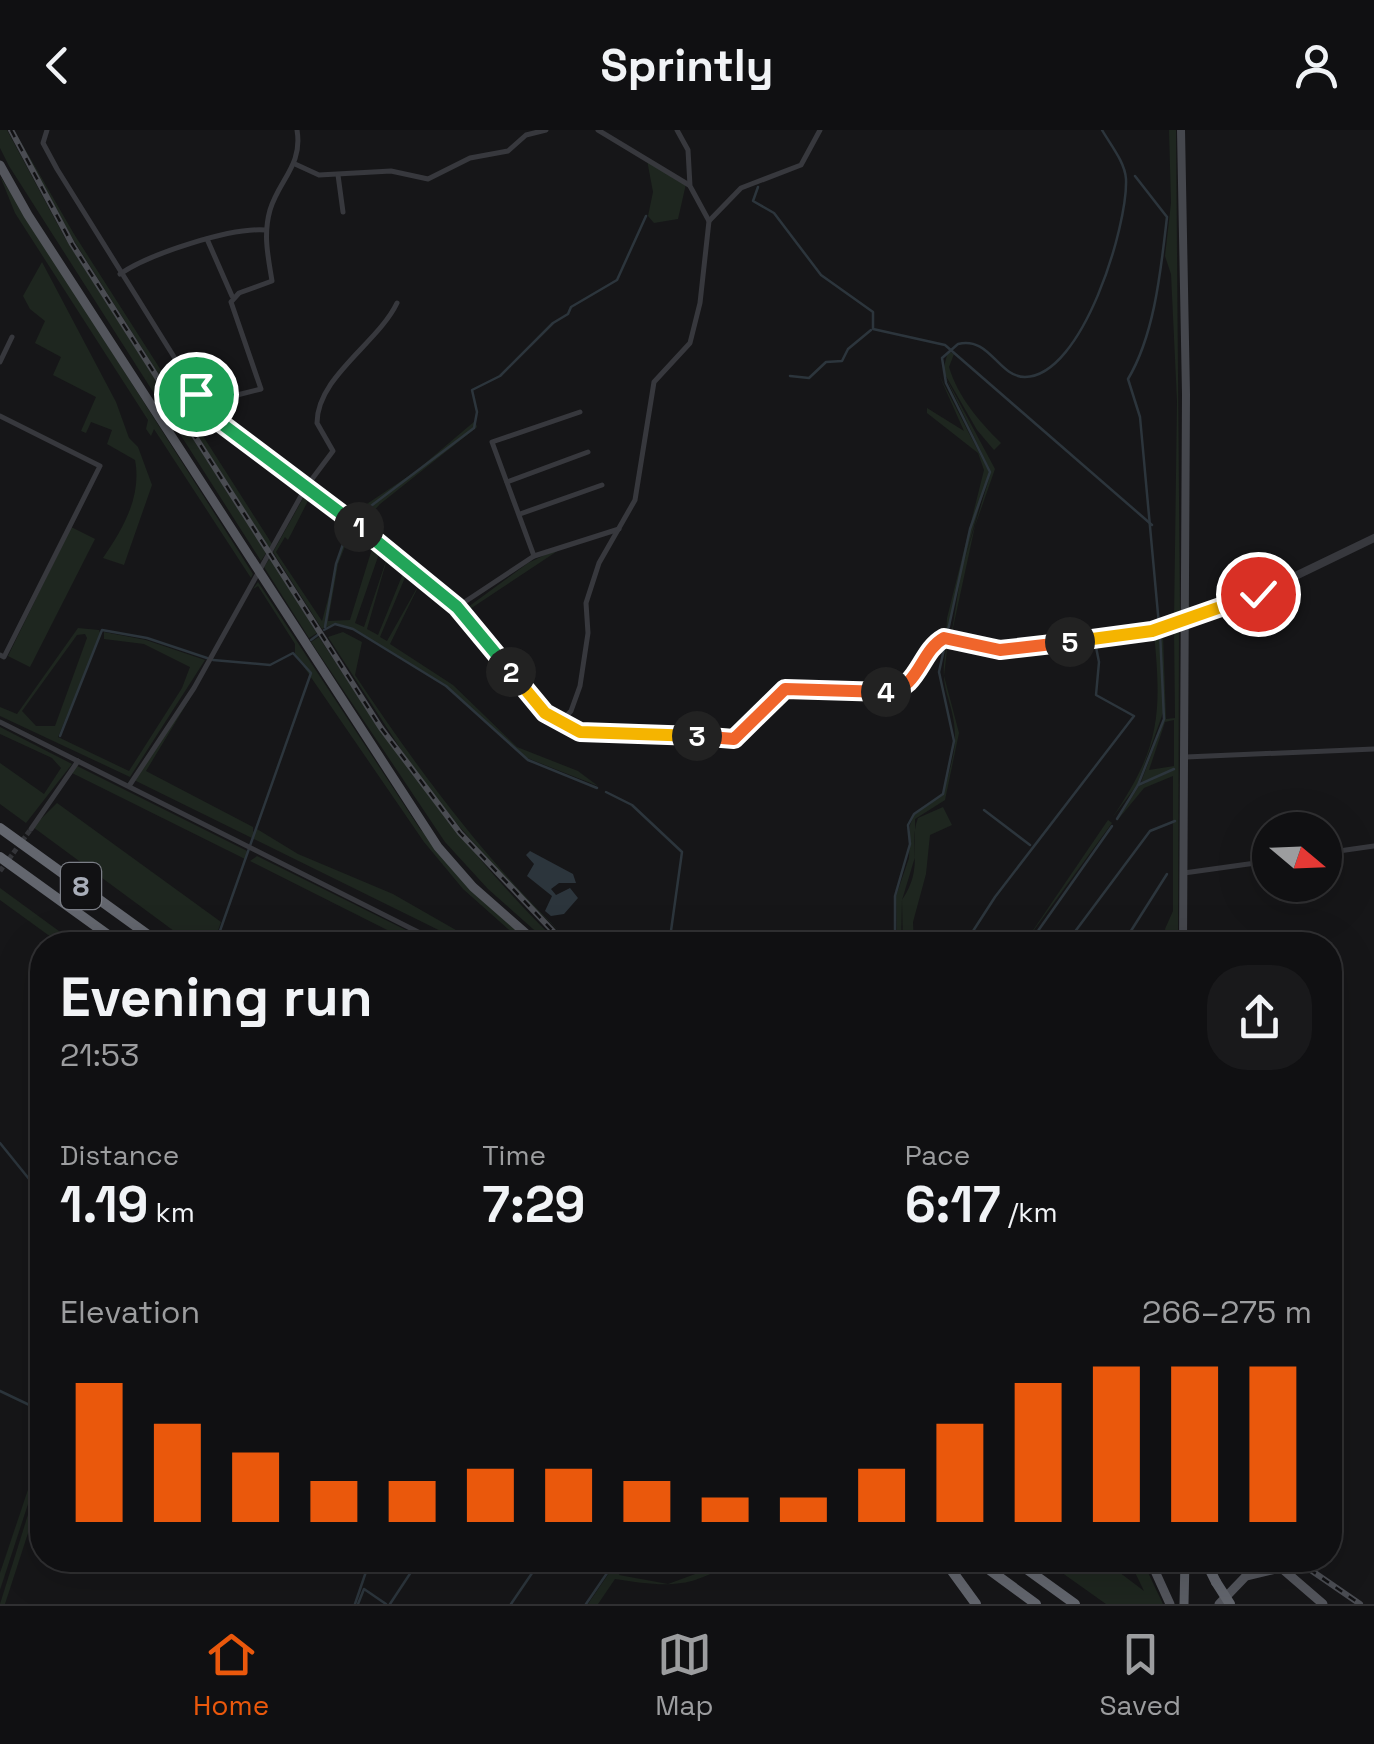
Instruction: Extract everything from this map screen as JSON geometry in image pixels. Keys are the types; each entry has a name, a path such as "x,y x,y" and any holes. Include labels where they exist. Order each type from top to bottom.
{"highway":[{"name":"8","path":"0,828 144,932"},
{"name":"8","path":"0,857 104,932"},
{"path":"953,1572 976,1604"},
{"path":"992,1572 1036,1604"},
{"path":"1030,1572 1074,1604"},
{"path":"1184,1604 1185,1572"},
{"path":"1211,1572 1230,1604"}],"main road":[{"path":"1181,130 1186,757 1183,932"},
{"path":"0,165 28,216 438,847 473,887 524,932"},
{"path":"1155,1572 1170,1604"},
{"path":"1218,1604 1247,1572"},
{"path":"1246,1576 1263,1572"},
{"path":"1285,1572 1323,1604"}],"street":[{"path":"47,130 42,137 46,148 209,413 413,568 457,607 559,724 594,734 672,733 734,739 773,698 793,687 872,692 904,688 948,639 1012,650 1152,631 1258,594 1374,538"},
{"path":"232,297 272,280 266,230 274,199 295,164 297,130"},
{"path":"295,164 320,175 391,171 428,179 470,158 508,151 526,135 546,130"},
{"path":"598,130 690,186"},
{"path":"559,724 571,711 580,686 598,563 635,500 654,382 690,342 695,327 709,221 690,186 688,150 677,130"},
{"path":"709,221 741,188 801,165 820,130"},
{"path":"338,175 343,212"},
{"path":"120,274 207,239 246,228 266,230"},
{"path":"207,239 232,297 232,310 260,389 237,394"},
{"path":"129,786 194,688 306,487 333,451 317,423 322,396 389,320 397,304"},
{"path":"0,362 12,337"},
{"path":"534,556 492,442 580,412"},
{"path":"0,416 100,466 4,657 0,655"},
{"path":"507,482 588,452"},
{"path":"520,514 602,485"},
{"path":"457,607 534,556 621,528"},
{"path":"0,722 418,932"},
{"path":"1186,757 1374,749"},
{"path":"31,829 78,761"},
{"path":"1342,851 1374,846"},
{"path":"1184,873 1252,864"}],"shaded area":[{"path":"0,130 7,130 65,238 266,553 261,561 9,166 0,148"},
{"path":"14,130 74,234 272,544 269,548 69,233"},
{"path":"1169,130 1176,130 1180,616 1174,621 1177,401 1171,274 1165,256 1171,203"},
{"path":"647,160 686,184 678,219 654,223 648,216 653,192"},
{"path":"0,176 253,574 251,578 154,429 151,436 146,429 148,420 15,213"},
{"path":"42,262 116,402 152,485 124,565 103,558 124,524 133,499 135,460 107,444 112,430 91,422 86,433 81,431 96,397 53,375 61,357 35,343 45,321 30,309 23,296"},
{"path":"948,351 954,354 949,367 958,388 1001,443 994,450 977,430 943,371"},
{"path":"944,374 995,469 975,526 951,637 960,580 946,637 947,618 984,470 978,453 927,413 927,408 964,431 939,375 989,472 964,562 991,472"},
{"path":"475,421 477,427 380,504 361,525 349,516 416,471"},
{"path":"306,493 311,495 288,540 285,537 276,552 322,621 349,521 353,526 338,564 328,621 350,620 371,552 378,543 381,548 355,623 364,627 389,552 367,629 378,635 406,566 409,568 380,637 387,641 422,579 390,644 453,685 517,747 578,771 598,786 527,758 446,685 352,628 335,623 322,629 273,552"},
{"path":"71,527 95,539 30,667 8,656"},
{"path":"568,544 467,611 557,720 464,610 528,563"},
{"path":"270,558 317,633 309,638 264,567"},
{"path":"258,582 420,829 521,932 511,932 463,889 424,842 295,654 295,644 258,586 253,589"},
{"path":"78,628 99,630 101,635 58,737 129,771 182,688 190,667 144,644 104,639 104,632 146,640 205,660 130,777 0,716 0,707 17,714","holes":["85,634 87,638 55,726 36,726 22,711 77,635"]},
{"path":"1179,628 1178,932 1166,932 1173,911 1173,776 1144,788 1116,822 1139,786 1174,770 1141,782 1164,721 1163,713 1137,785 1112,818 1140,771 1154,730 1158,687 1154,633 1159,632 1160,647 1163,634 1166,719 1175,718 1174,629","holes":["1174,720 1174,766 1149,770 1165,722"]},
{"path":"343,632 362,642 355,675 404,747 484,850 561,932 513,888 415,771 328,637"},
{"path":"319,637 431,798 547,932 536,932 488,889 445,842 311,642"},
{"path":"944,676 959,733 945,800 915,819 915,832 918,818 943,807 952,825 930,835 913,932 903,932 902,900 901,932 897,932 896,896 909,858 910,825 914,815 943,795 953,755 954,726","holes":["915,858 913,876 902,900"]},
{"path":"192,695 146,771 253,827 253,832 257,829 298,854 393,894 459,932 443,932 134,780"},
{"path":"0,727 72,764 26,823 0,804 0,763 44,794 61,768 52,758 0,734"},
{"path":"77,766 247,851 245,859 72,773"},
{"path":"57,803 221,922 218,932 175,932 33,827"},
{"path":"1108,820 1112,823 1032,932"},
{"path":"530,851 573,874 576,883 559,883 551,889 556,895 570,888 578,898 564,914 551,916 545,911 552,896 527,876 534,864 526,855"},
{"path":"257,856 410,932 391,932 250,861"},
{"path":"0,888 60,932 44,932 0,900"},
{"path":"30,1484 30,1498 0,1590 0,1573"},
{"path":"30,1508 30,1527 5,1604 0,1604"},
{"path":"610,1572 668,1584 647,1583 615,1579 598,1604 588,1604"},
{"path":"700,1572 714,1572 668,1584"},
{"path":"1061,1572 1119,1572 1144,1591 1135,1572 1148,1572 1163,1604 1106,1604"}],"waterway":[{"path":"895,932 895,896 910,844 908,825 914,814 943,794 954,741 939,672 970,529 990,472 946,383 942,358 958,344 969,343 986,351 1008,371 1025,377 1046,370 1066,352 1098,295 1125,201 1123,166 1102,130"},
{"path":"1135,176 1167,217 1151,321 1128,379 1140,417 1159,625"},
{"path":"758,187 753,201 774,213 821,275 873,312 873,329 945,345 1152,525"},
{"path":"355,518 474,428 477,412 472,390 500,376 571,307 617,280 646,216"},
{"path":"790,376 809,378 826,362 842,361 848,349 871,330"},
{"path":"325,627 336,564 349,527"},
{"path":"324,630 335,624 353,629 446,686 528,760 597,788"},
{"path":"60,736 102,630 147,638 207,658"},
{"path":"1138,785 1164,719 1160,632"},
{"path":"311,640 319,634"},
{"path":"972,932 1134,716 1096,695 1099,662 1095,642 1009,654"},
{"path":"213,660 270,665 293,653 311,673 220,932"},
{"path":"1117,819 1138,785 1174,769"},
{"path":"606,792 632,805 682,852 671,932"},
{"path":"984,810 1030,845"},
{"path":"1075,932 1150,831 1175,821"},
{"path":"1037,932 1112,826"},
{"path":"1130,932 1167,874"},
{"path":"0,1143 30,1180"},
{"path":"0,1391 30,1405"},
{"path":"355,1604 366,1572"},
{"path":"390,1604 411,1572"},
{"path":"511,1604 533,1572"},
{"path":"586,1604 608,1572"},
{"path":"358,1604 364,1589 386,1604"}],"tunnel":[{"path":"0,871 31,829"}],"railway":[{"path":"11,130 72,244 381,728 460,833 554,932"},
{"path":"1313,1572 1360,1604"}],"route":[{"path":"196,394 218,421 428,580 469,620 545,713 580,732 672,733 734,739 785,689 852,688 872,692 904,688 944,638 1012,650 1152,631 1258,594"}]}
